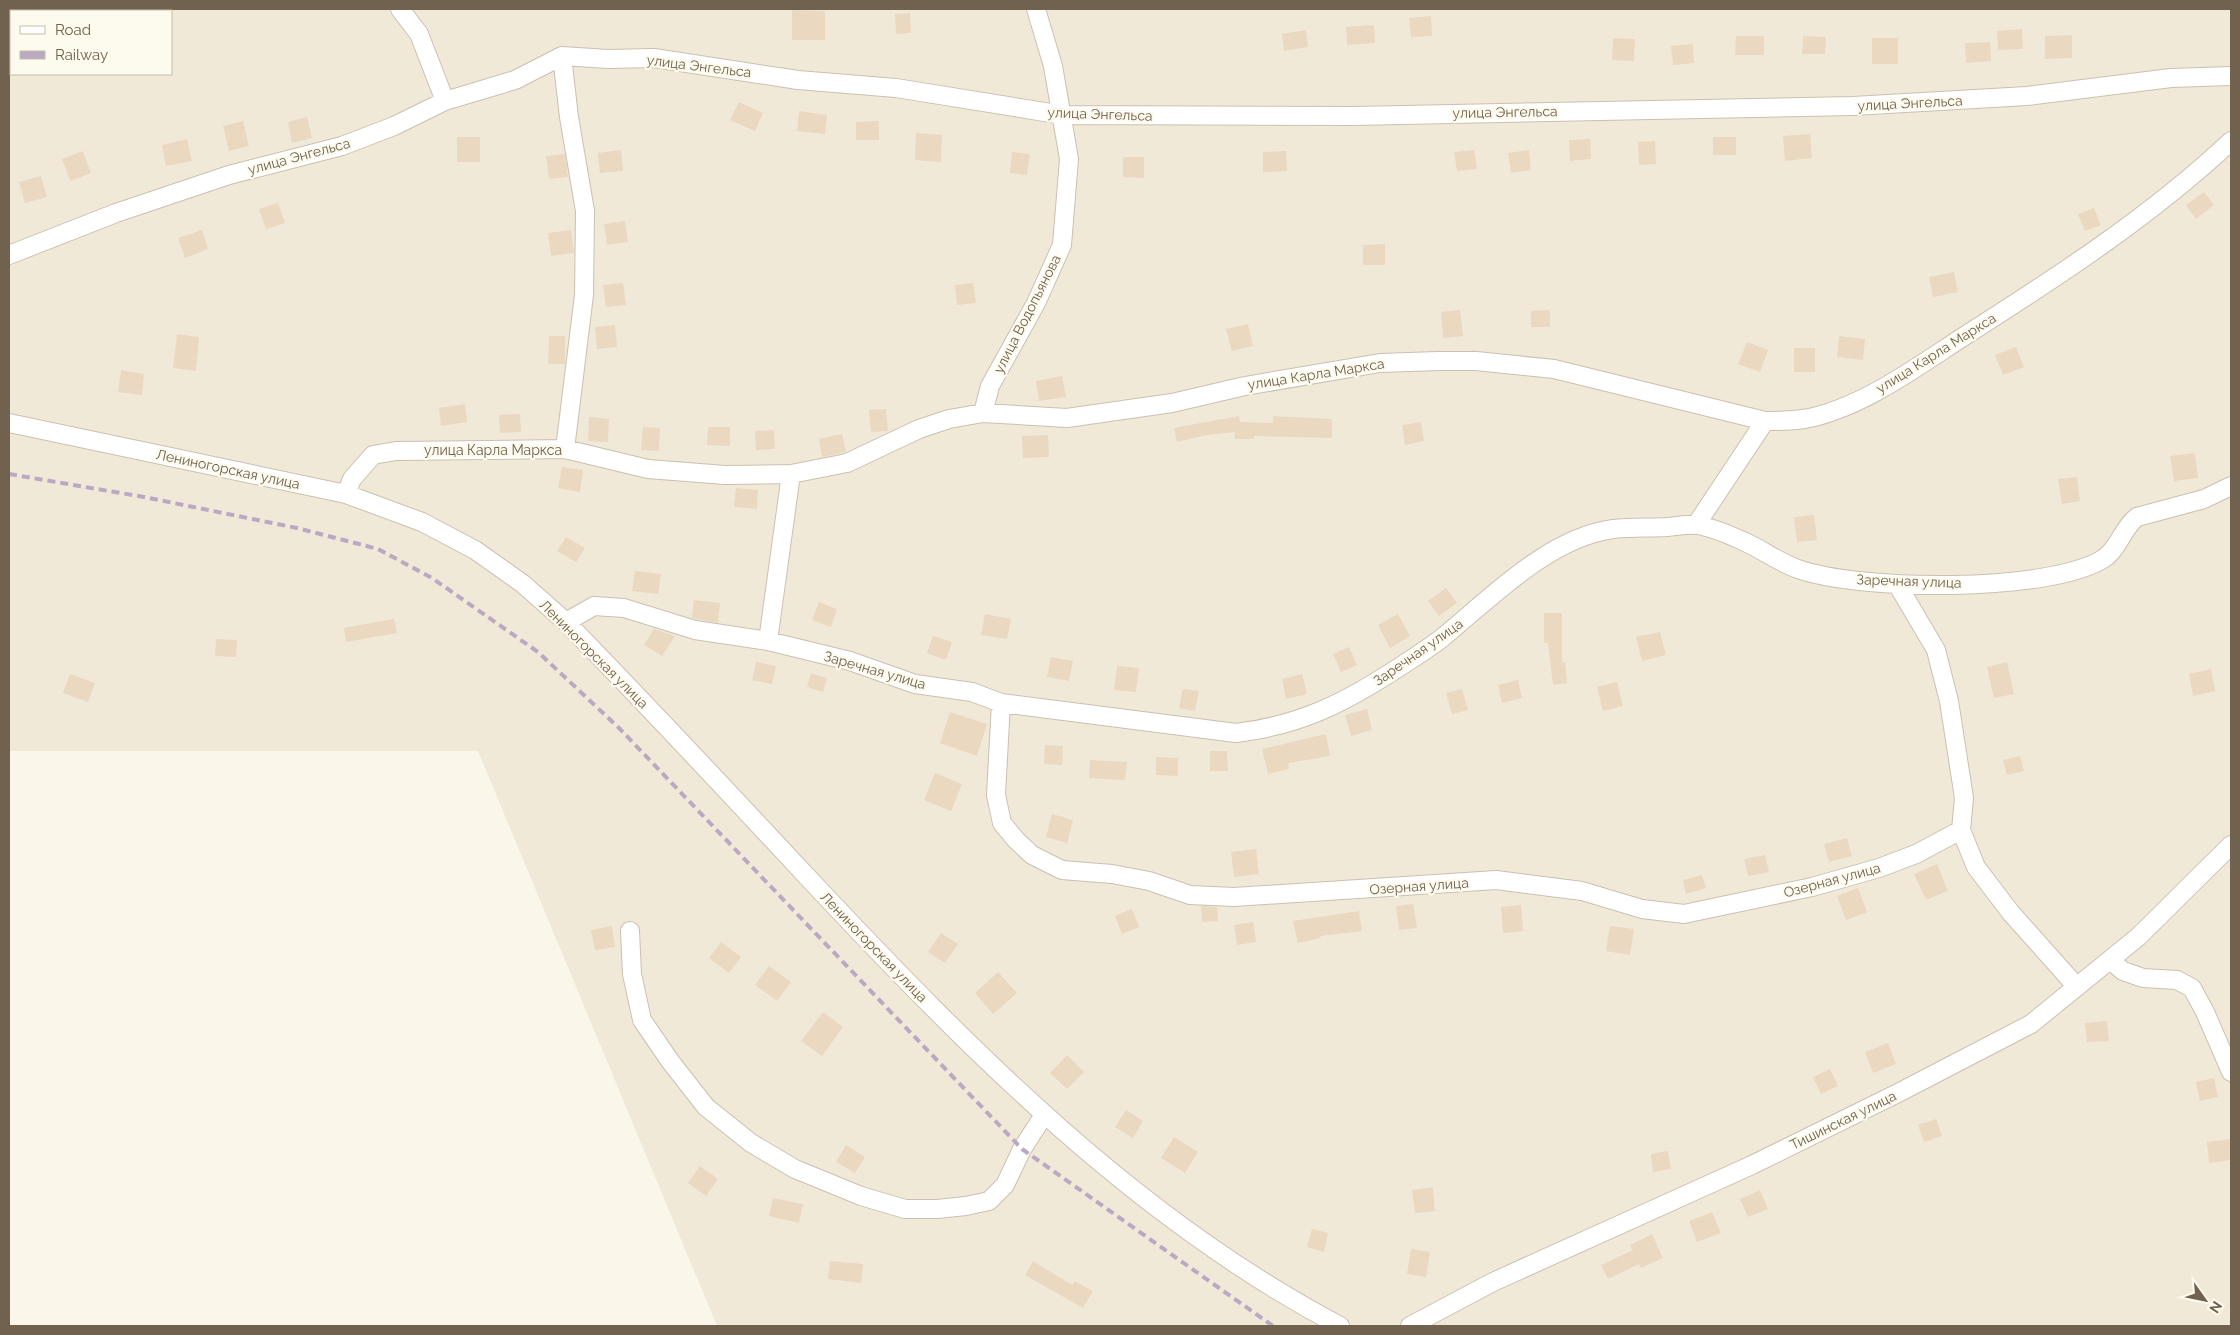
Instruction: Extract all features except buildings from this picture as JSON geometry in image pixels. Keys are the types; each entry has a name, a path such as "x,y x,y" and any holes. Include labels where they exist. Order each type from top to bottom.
{"street":[{"path":"400,9 419,34 445,101"},
{"name":"улица Водопьянова","path":"983,413 990,386 1036,303 1062,245 1069,159 1063,115 1053,66 1036,9"},
{"path":"562,56 569,117 585,211 584,295 565,449"},
{"name":"улица Энгельса","path":"9,255 116,213 229,175 342,146 394,126 445,101 515,80 562,56 608,60 654,58 798,80 896,88 1063,115 1353,116 1863,105 2027,96 2171,78 2231,76"},
{"name":"улица Карла Маркса","path":"346,494 352,479 362,466 373,456 388,452 565,449 648,469 725,474 791,474 847,463 919,429 949,419 983,413 1067,418 1172,403 1245,386 1380,363 1476,362 1554,369 1765,421 1786,421 1814,417 1840,408 1893,382 2119,234 2204,167 2231,141"},
{"path":"1696,525 1765,421"},
{"name":"Лениногорская улица","path":"9,423 346,494 422,522 475,550 522,584 566,622 915,992 1044,1115 1206,1246 1340,1326"},
{"path":"768,641 791,474"},
{"name":"Заречная улица","path":"566,622 594,606 624,608 695,630 768,641 850,661 915,684 972,692 1001,703 1236,733 1270,729 1335,707 1374,684 1439,640 1525,569 1572,542 1611,529 1696,525 1720,531 1746,542 1797,569 1830,577 1897,584 2007,582 2042,579 2074,571 2107,557 2129,523 2137,517 2204,499 2231,486"},
{"path":"1897,584 1936,650 1949,701 1964,798 1961,830 1976,867 2011,913 2077,987"},
{"name":"Озерная улица","path":"1001,703 996,766 996,795 1002,823 1016,840 1032,855 1062,870 1112,874 1149,881 1190,895 1234,897 1496,880 1582,891 1642,909 1684,914 1812,887 1879,868 1916,854 1961,830"},
{"name":"Тишинская улица","path":"1410,1326 1493,1282 1752,1165 1900,1092 2031,1024 2138,937 2231,846"},
{"path":"630,931 632,974 642,1020 670,1061 706,1107 751,1143 795,1169 862,1196 905,1209 937,1210 990,1201 1004,1185 1022,1149 1044,1115"},
{"path":"2110,960 2123,971 2143,978 2177,980 2192,988 2205,1012 2231,1072"}],"shaded area":[{"path":"9,9 2231,9 2231,1326 717,1326 478,751 9,751"}],"railway":[{"path":"9,474 144,497 297,528 378,549 432,578 538,652 619,728 1022,1149 1273,1326"}]}
